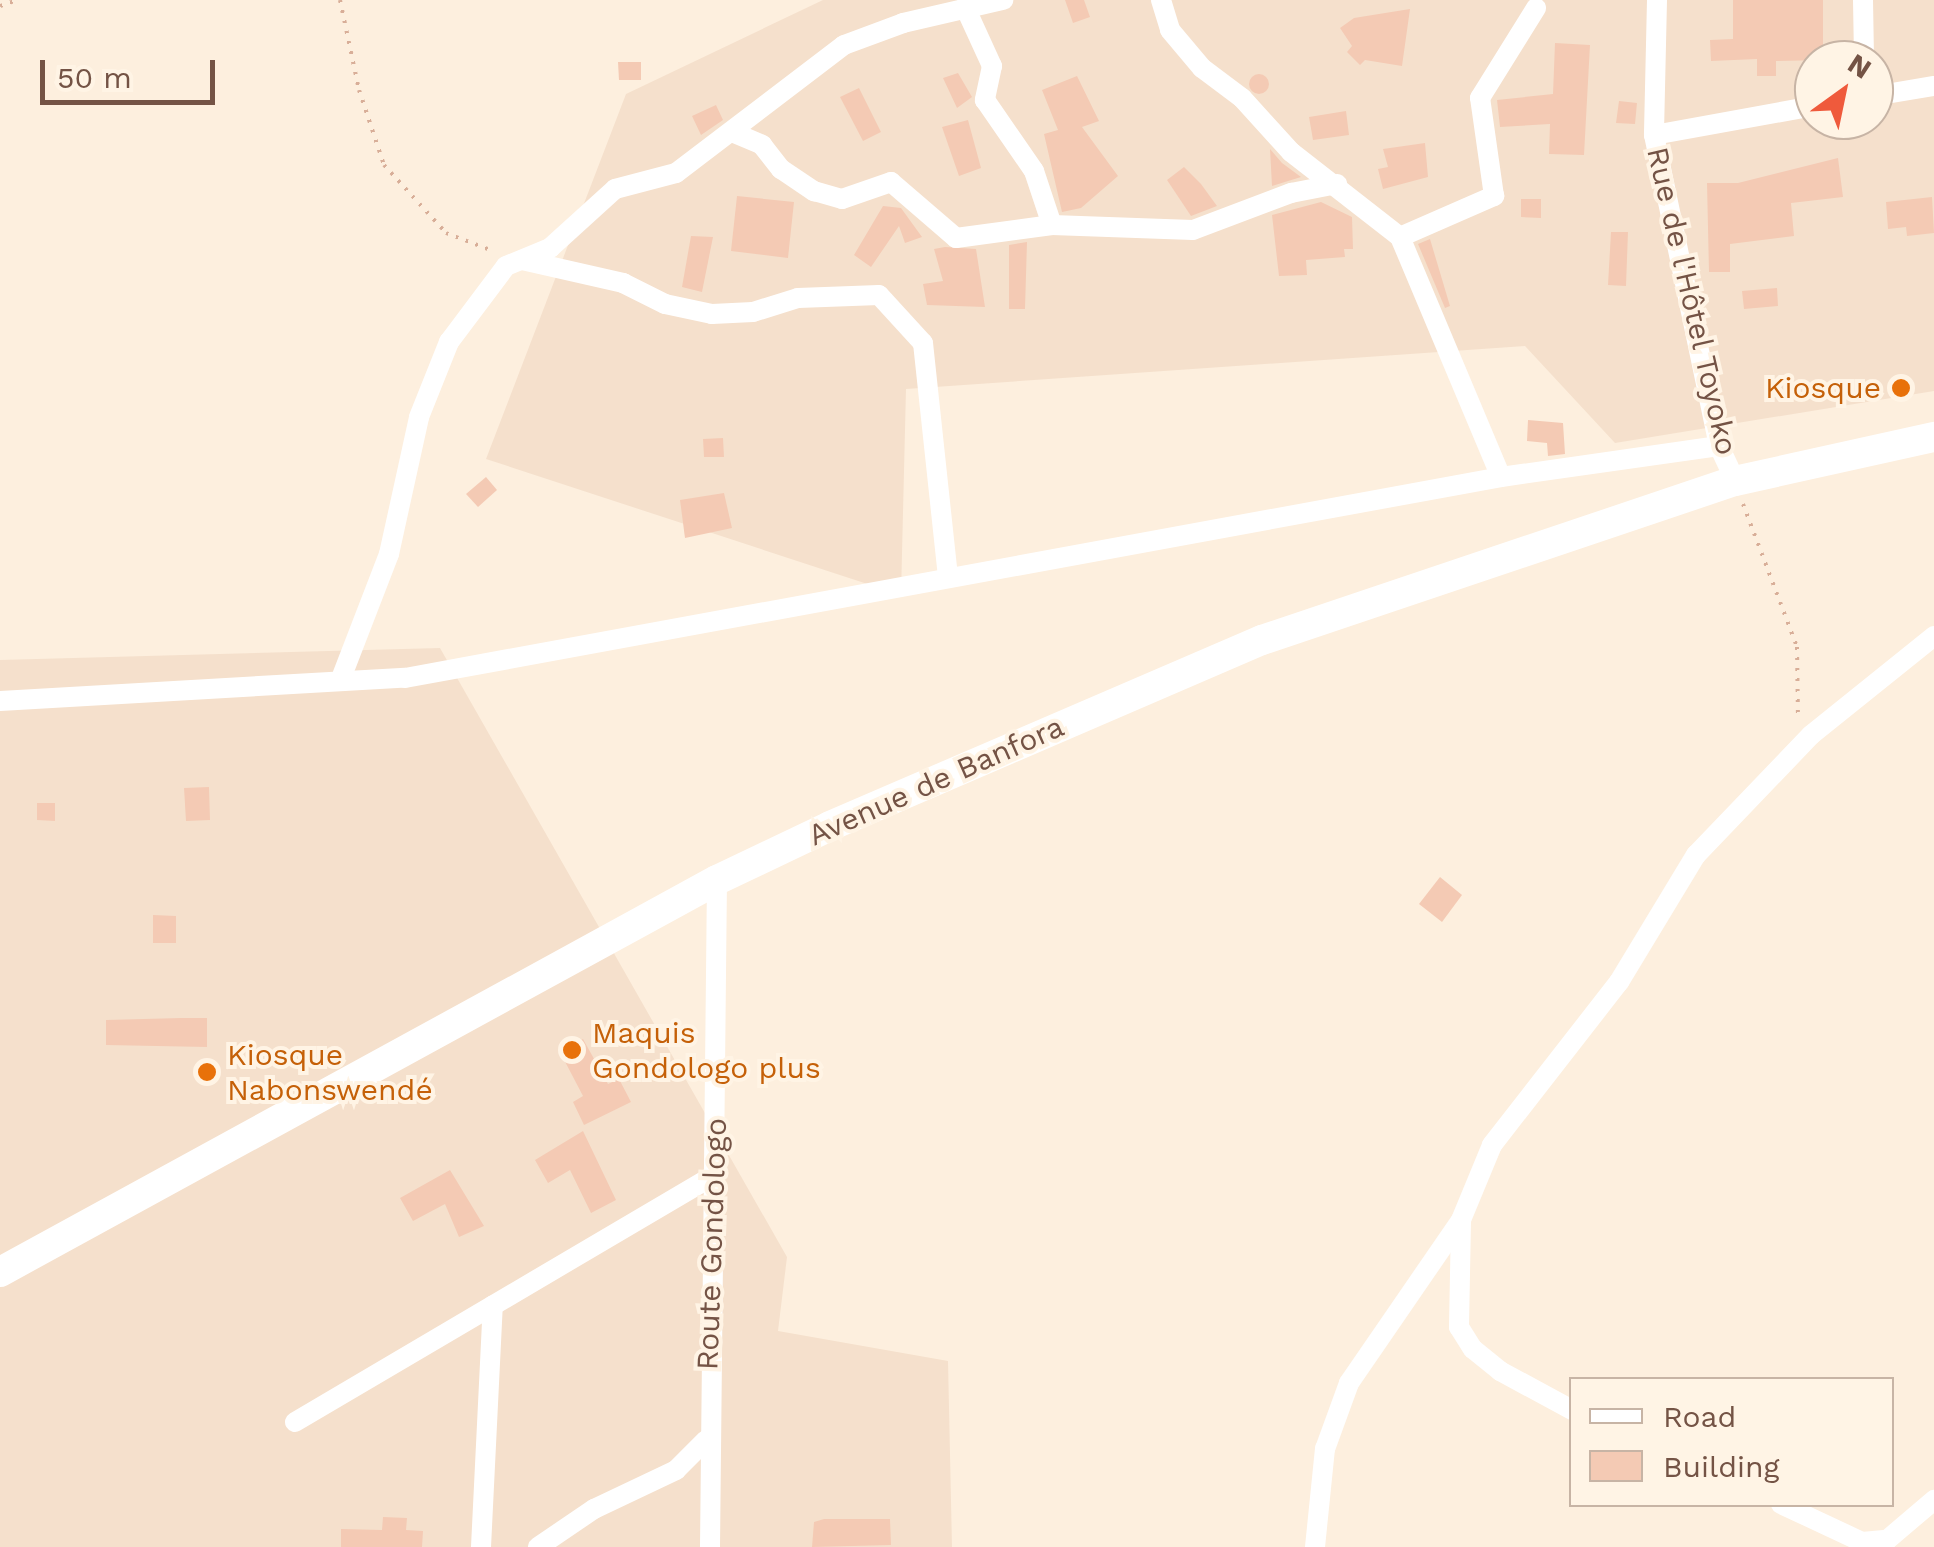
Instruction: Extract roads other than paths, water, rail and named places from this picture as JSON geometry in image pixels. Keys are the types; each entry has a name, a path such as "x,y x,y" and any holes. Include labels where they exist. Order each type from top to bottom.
{"main road":[{"name":"Avenue de Banfora","path":"0,1272 717,880 1262,640 1734,481 1934,436"}],"street":[{"path":"340,682 388,554 418,418 449,342 506,266 550,248 616,189 676,172 844,45 965,7 1003,0"},
{"path":"1161,0 1170,30 1202,68 1242,98 1291,152 1337,184 1400,237 1500,477"},
{"name":"Rue de l'Hôtel Toyoko","path":"1657,0 1654,135 1719,446 1734,481"},
{"path":"1864,0 1864,40"},
{"path":"1400,237 1494,196 1480,98 1536,3"},
{"path":"965,7 992,66 985,100 1014,134 1052,224"},
{"path":"1894,93 1934,86"},
{"path":"1654,135 1794,110"},
{"path":"732,132 762,144 781,169 814,191 842,199 891,182 956,238 1052,224 1192,230 1291,193 1337,184"},
{"path":"522,260 623,283 665,304 712,314 753,312 798,298 879,295 923,343 948,578"},
{"path":"0,701 405,678 1500,477 1719,446"},
{"path":"1316,1547 1325,1450 1349,1382 1461,1220 1492,1146 1619,982 1696,855 1810,735 1934,636"},
{"name":"Route Gondologo","path":"710,1547 706,1440 715,1174 717,880"},
{"path":"295,1422 715,1174"},
{"path":"1461,1220 1459,1328 1500,1371 1569,1408"},
{"path":"481,1547 494,1305"},
{"path":"538,1547 594,1509 676,1470 706,1440"},
{"path":"1787,1507 1862,1542 1887,1540 1934,1500"}],"place":[{"name":"Kiosque","path":"1901,388"},
{"name":"Maquis Gondologo plus","path":"572,1050"},
{"name":"Kiosque Nabonswendé","path":"207,1072"}]}
